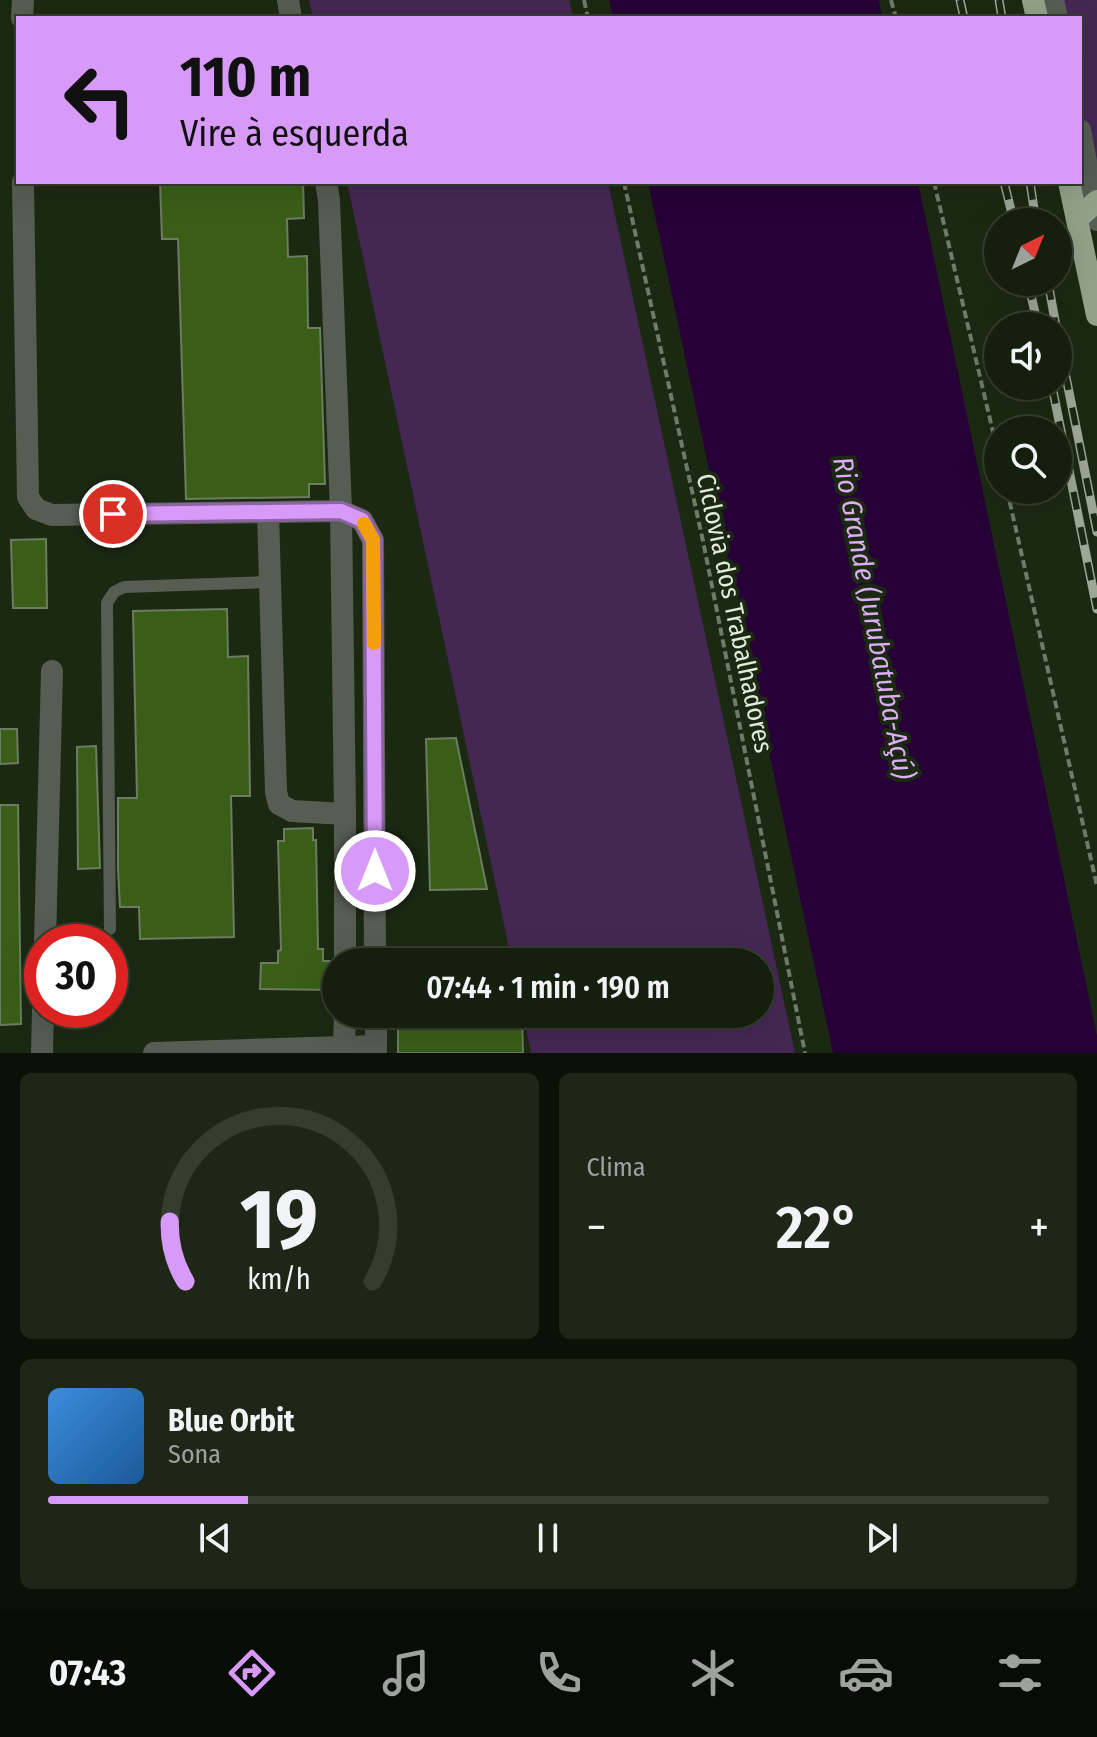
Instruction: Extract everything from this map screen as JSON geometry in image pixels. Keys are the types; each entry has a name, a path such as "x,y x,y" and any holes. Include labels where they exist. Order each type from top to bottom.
{"highway":[{"path":"1071,184 1091,210 1097,315"}],"street":[{"path":"1082,145 1091,210"},
{"path":"23,184 28,497 36,509 52,515 341,511 362,520 373,540 375,948"},
{"path":"326,184 341,511 345,948"},
{"path":"268,512 276,792 279,804 292,811 345,814"},
{"path":"45,924 52,671"},
{"path":"42,1053 43,1028"},
{"path":"344,1046 345,1028"},
{"path":"154,1053 344,1046 376,1049 376,1028"}],"lane":[{"path":"110,924 107,603 114,592 124,587 270,582"}],"path":[{"name":"Ciclovia dos Trabalhadores","path":"624,184 703,541 805,1053"},
{"path":"934,184 989,416"},
{"path":"1010,504 1097,886"}],"shaded area":[{"path":"309,0 569,0 573,16 313,16"},
{"path":"1056,0 1097,0 1097,180 1082,114 1082,16 1060,16"},
{"path":"347,184 608,184 772,948 509,948"},
{"path":"774,955 795,1053 531,1053 526,1028 774,1028"}],"water":[{"path":"609,0 879,0 882,16 613,16"},
{"name":"Rio Grande (Jurubatuba-Açú)","path":"648,184 918,184 1097,1036 1097,1053 833,1053"}],"building":[{"path":"160,184 303,184 304,218 287,219 288,257 307,256 308,328 320,328 325,484 309,484 309,497 186,499 178,239 162,239"},
{"path":"46,539 47,608 13,608 11,540"},
{"path":"227,609 228,657 248,656 250,796 231,796 234,937 140,939 139,907 120,907 118,868 118,798 137,798 133,611"},
{"path":"0,729 17,729 18,763 0,764"},
{"path":"456,738 487,889 430,890 426,739"},
{"path":"96,746 100,868 78,869 77,747"},
{"path":"0,805 18,805 21,1024 0,1025"},
{"path":"313,828 313,840 316,840 322,990 260,989 261,963 278,963 278,951 281,950 278,841 284,841 284,829"},
{"path":"398,1028 522,1028 523,1053 398,1053"}],"railway":[{"path":"960,0 964,16"},
{"path":"999,0 1002,16"},
{"path":"1004,184 1010,208"},
{"path":"1030,184 1034,208"},
{"path":"1031,296 1035,312"},
{"path":"1051,296 1053,312"},
{"path":"1055,400 1097,609"},
{"path":"1071,400 1097,532"}],"slow traffic":[{"path":"364,524 373,540 374,643"}],"route":[{"path":"113,514 341,511 362,520 373,540 375,871"}]}
